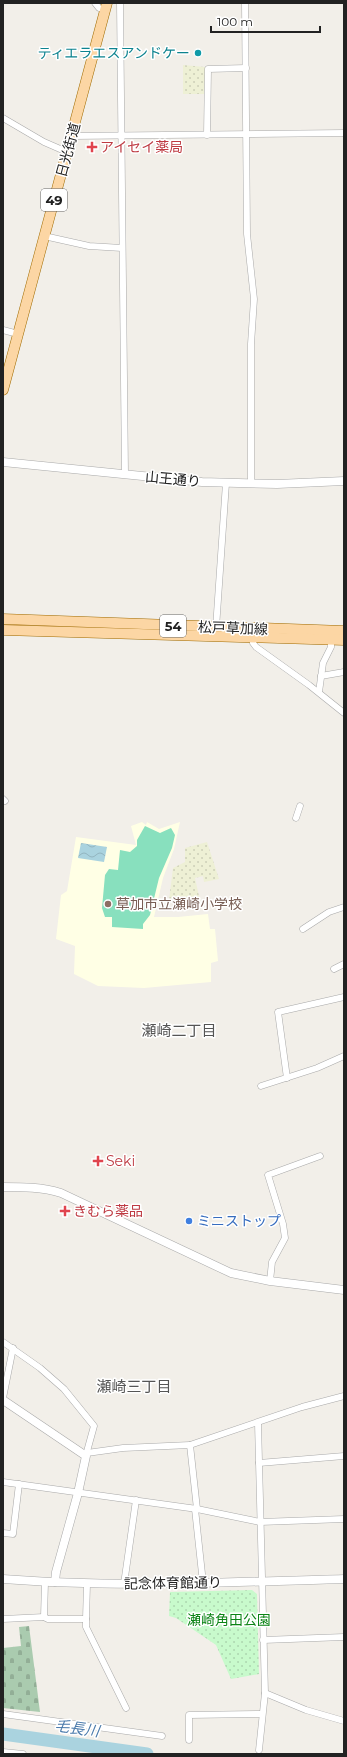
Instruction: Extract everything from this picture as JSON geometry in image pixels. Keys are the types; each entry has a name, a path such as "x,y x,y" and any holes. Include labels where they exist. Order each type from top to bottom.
{"main road":[{"name":"日光街道","path":"3,390 106,7"},
{"name":"松戸草加線","path":"3,620 252,633 344,640"},
{"name":"松戸草加線","path":"3,630 216,631"},
{"name":"松戸草加線","path":"252,633 344,632"}],"street":[{"path":"94,3 99,8 106,7"},
{"path":"120,3 125,474"},
{"path":"245,3 247,234 254,299 251,351 251,483"},
{"path":"207,135 208,69 246,68"},
{"path":"3,118 49,144 67,152"},
{"path":"72,136 344,133"},
{"path":"44,236 89,246 122,248"},
{"path":"3,330 18,334"},
{"name":"山王通り","path":"3,462 226,483 320,483 344,481"},
{"path":"216,631 226,483"},
{"path":"252,633 253,643 256,647 319,692 344,713"},
{"path":"319,692 323,663 331,647 331,640"},
{"path":"321,676 344,672"},
{"path":"296,818 300,806"},
{"path":"303,929 329,912 344,907"},
{"path":"334,969 344,964"},
{"path":"287,1078 278,1012 344,997"},
{"path":"261,1086 317,1068 344,1056"},
{"path":"270,1281 272,1262 285,1238 283,1224 268,1175 320,1156"},
{"path":"3,1187 29,1187 48,1189 61,1193 231,1273 270,1281 344,1290"},
{"path":"3,1342 13,1348 64,1389 94,1426 56,1572 55,1582"},
{"path":"13,1348 3,1399 86,1455 123,1448 190,1445 302,1407 344,1396"},
{"path":"258,1423 265,1693 259,1750"},
{"path":"190,1445 203,1583"},
{"path":"259,1463 344,1456"},
{"path":"3,1482 196,1509 260,1522 344,1519"},
{"path":"3,1533 13,1534 19,1484"},
{"path":"124,1584 136,1500"},
{"name":"記念体育館通り","path":"3,1579 87,1584 124,1584 344,1578"},
{"path":"44,1617 45,1582"},
{"path":"87,1584 86,1627 126,1708"},
{"path":"3,1619 44,1617 48,1619 86,1619"},
{"path":"263,1640 344,1637"},
{"path":"265,1693 313,1712 344,1721"},
{"path":"3,1714 162,1736"},
{"path":"189,1740 190,1715 262,1714"},
{"path":"3,1752 23,1754"}],"shaded area":[{"path":"183,65 205,67 205,94 183,94"},
{"name":"草加市立瀬崎小学校","path":"142,822 146,825 147,822 159,829 180,822 174,849 163,878 154,917 178,917 208,914 210,929 215,929 218,961 211,963 211,982 144,988 98,986 74,974 75,946 56,939 61,895 67,891 76,837 136,845 131,826"},
{"path":"207,842 219,879 204,882 203,876 195,878 201,905 181,908 169,900 173,868 185,862 185,848"}],"green space":[{"path":"145,826 160,833 171,828 175,835 172,848 159,878 150,915 143,924 143,929 112,927 112,917 105,917 102,908 105,875 109,869 118,870 120,850 130,852 137,846 137,840"},
{"name":"瀬崎角田公園","path":"252,1590 257,1594 259,1674 231,1679 216,1645 176,1618 169,1616 170,1592"},
{"path":"29,1626 40,1712 3,1708 3,1648 21,1646 19,1627"}],"water":[{"path":"81,843 107,847 104,862 78,858"}],"waterway":[{"name":"毛長川","path":"3,1734 147,1754"}],"place":[{"name":"ティエラエスアンドケー","path":"198,53"},
{"name":"アイセイ薬局","path":"92,147"},
{"name":"草加市立瀬崎小学校","path":"108,904"},
{"name":"Seki","path":"98,1161"},
{"name":"きむら薬品","path":"65,1211"},
{"name":"ミニストップ","path":"189,1221"}],"district":[{"name":"瀬崎二丁目","path":"179,1030"},
{"name":"瀬崎三丁目","path":"134,1386"}]}
